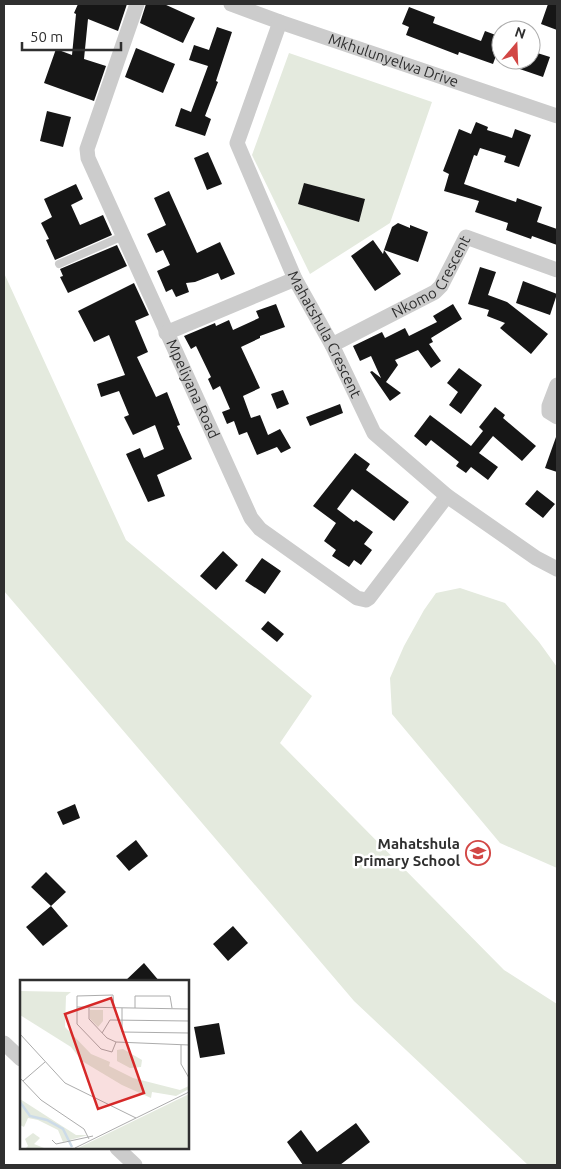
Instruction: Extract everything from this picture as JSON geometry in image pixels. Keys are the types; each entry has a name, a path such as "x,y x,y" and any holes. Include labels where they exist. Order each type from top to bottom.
{"street":[{"name":"Mpeliyana Road","path":"136,4 87,150 88,158 251,518 260,529 357,598 363,600 369,598 447,496"},
{"name":"Mkhulunyelwa Drive","path":"231,4 556,113"},
{"name":"Mahatshula Crescent","path":"280,22 237,143 295,279 332,345 374,433 447,496 536,558 557,569"},
{"name":"Nkomo Crescent","path":"332,345 435,292 441,286 466,237 557,270"},
{"path":"166,333 295,279"},
{"path":"557,385 549,406 549,412 557,417"},
{"path":"4,1043 20,1058"},
{"path":"118,1149 135,1165"}],"lane":[{"path":"59,264 123,236"}],"shaded area":[{"path":"289,53 432,102 390,223 310,274 252,155"},
{"path":"4,273 126,540 312,696 280,743 504,970 557,1004 557,1165 528,1165 354,1001 4,591"},
{"path":"460,588 505,603 539,642 557,667 557,868 500,843 392,714 390,678 404,646 436,593"}],"building":[{"path":"78,4 127,4 118,31 88,19 84,59 106,66 94,101 44,83 56,49 72,55 76,14 74,13"},
{"path":"146,4 164,4 195,18 183,43 140,23"},
{"path":"548,4 557,4 557,30 541,24"},
{"path":"409,7 435,17 433,23 481,41 485,31 491,33 491,63 459,52 458,55 406,35 409,27 402,24"},
{"path":"217,27 232,32 216,81 218,82 205,116 211,119 205,136 175,126 181,108 191,112 208,66 189,60 194,45 209,50"},
{"path":"136,48 175,64 163,93 125,77"},
{"path":"541,54 550,57 543,77 522,70 541,70"},
{"path":"47,111 71,117 63,147 40,141"},
{"path":"476,122 488,127 487,130 512,138 515,129 531,135 519,167 504,162 506,156 480,148 477,156 474,155 464,184 516,202 517,198 542,207 537,222 557,229 557,245 532,236 531,239 506,230 508,223 475,212 479,201 444,191 449,174 443,171 459,129 471,134"},
{"path":"208,152 222,184 207,190 194,158"},
{"path":"304,183 365,199 359,222 298,204"},
{"path":"76,184 83,199 71,205 80,225 103,215 112,235 55,260 46,240 49,239 41,223 52,217 44,199"},
{"path":"169,191 197,253 220,242 235,274 221,280 218,273 195,282 186,283 189,292 176,297 172,289 166,292 157,271 170,265 163,250 156,253 147,234 166,225 154,198"},
{"path":"398,223 410,228 410,225 428,232 418,262 384,250 392,227"},
{"path":"373,240 383,254 384,250 401,274 375,291 351,256"},
{"path":"117,245 127,266 68,293 60,277 63,276 60,269"},
{"path":"480,267 496,272 488,295 507,302 548,334 531,354 500,328 505,323 487,316 489,310 468,304"},
{"path":"523,281 557,294 550,315 516,303"},
{"path":"134,283 149,315 135,321 148,352 137,357 156,397 167,392 180,425 177,426 192,459 157,475 165,496 148,502 126,454 140,448 144,458 164,449 155,425 133,435 124,417 129,415 119,391 101,397 97,384 125,375 109,335 94,342 78,311"},
{"path":"276,304 285,327 260,336 260,338 241,347 260,388 243,396 251,418 260,415 268,435 280,429 291,448 281,453 277,447 257,455 247,432 239,435 234,421 227,424 222,412 230,409 220,386 213,390 208,379 211,377 196,346 191,349 184,336 215,323 216,326 229,320 233,330 259,318 256,311"},
{"path":"453,304 462,319 431,338 433,342 429,344 441,361 431,368 418,350 395,360 398,365 386,382 401,393 390,401 370,372 372,371 381,378 371,356 360,361 353,346 382,332 385,338 405,328 409,336 437,322 433,316"},
{"path":"459,368 482,385 461,414 449,405 458,392 447,383"},
{"path":"283,390 289,404 277,409 271,394"},
{"path":"340,404 343,413 310,426 306,417"},
{"path":"495,407 505,415 503,418 536,446 522,461 493,436 479,453 498,467 488,480 471,467 466,473 456,466 459,462 431,440 426,446 414,436 430,415 471,446 483,431 479,427"},
{"path":"557,437 557,472 545,468"},
{"path":"355,453 370,464 366,470 409,502 394,521 352,489 337,509 354,522 356,520 373,532 364,544 372,550 361,565 354,560 349,567 332,556 336,550 324,541 336,523 313,506"},
{"path":"537,490 555,504 543,518 525,504"},
{"path":"223,551 238,565 216,590 200,576"},
{"path":"262,558 281,571 265,594 245,581"},
{"path":"268,621 284,634 277,642 261,629"},
{"path":"75,804 80,818 63,825 57,812"},
{"path":"136,840 148,856 129,871 116,856"},
{"path":"46,872 66,892 51,906 31,887"},
{"path":"51,906 68,926 43,946 26,927"},
{"path":"233,926 248,943 228,961 213,944"},
{"path":"144,963 158,980 126,980"},
{"path":"219,1023 225,1054 200,1058 194,1027"},
{"path":"356,1123 370,1142 340,1165 303,1165 287,1142 301,1130 317,1152"}],"place":[{"name":"Mahatshula Primary School","path":"478,853"}]}
